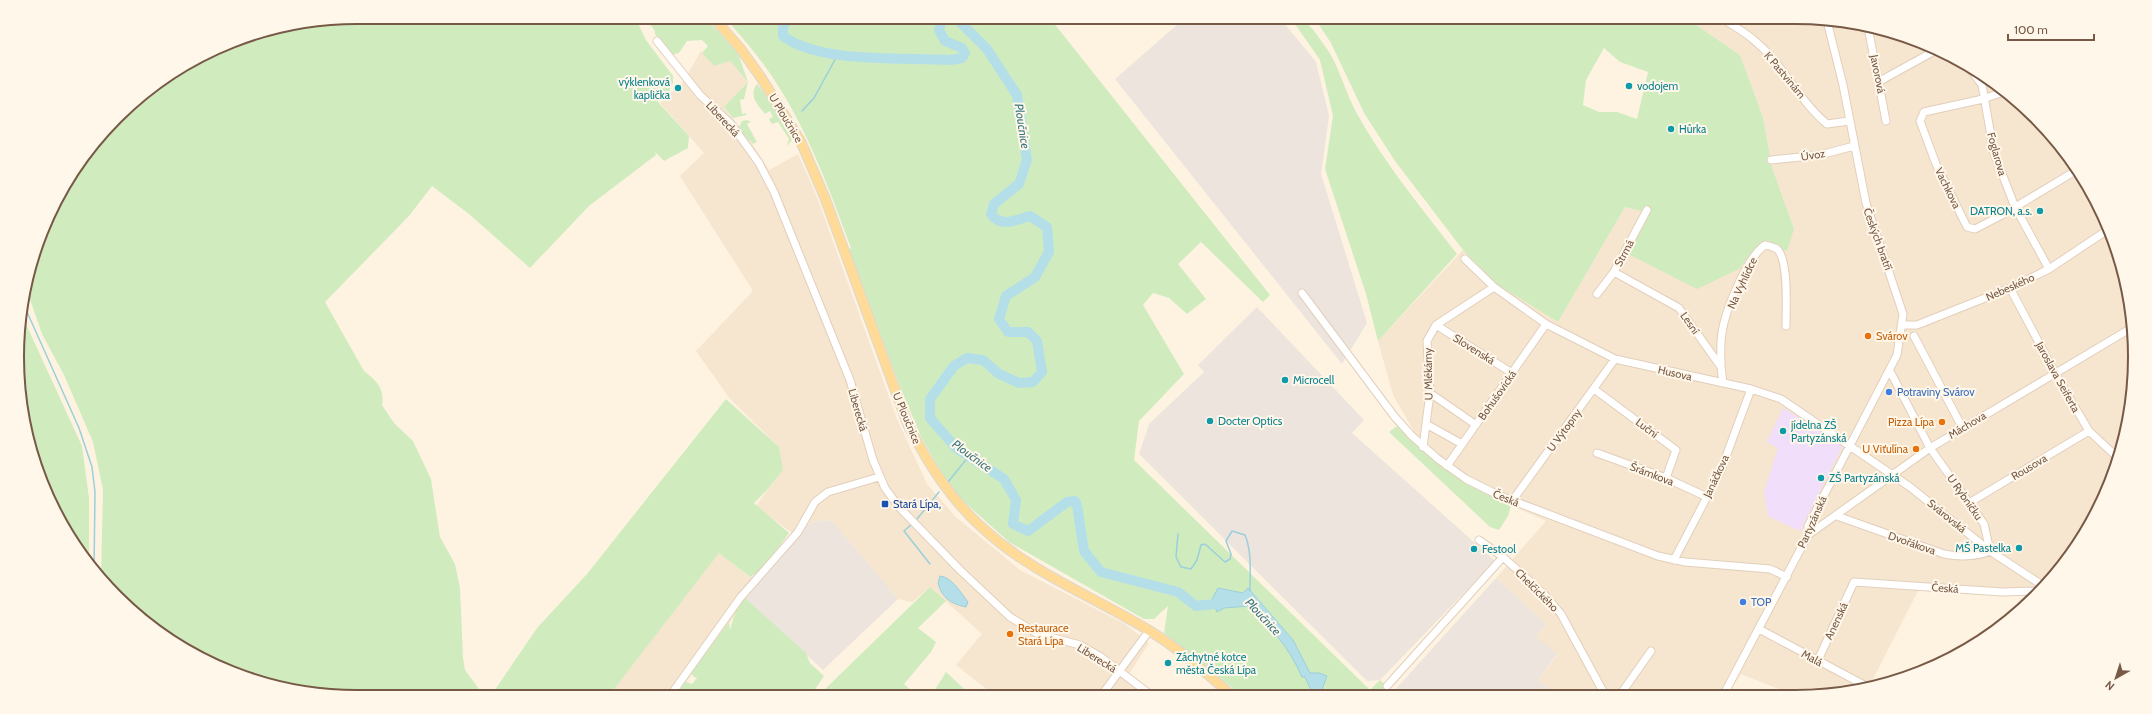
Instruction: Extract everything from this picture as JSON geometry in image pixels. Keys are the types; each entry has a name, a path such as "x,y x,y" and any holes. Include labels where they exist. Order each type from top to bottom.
{"main road":[{"name":"U Ploučnice","path":"719,24 765,84 801,142 825,198 908,425 937,477 962,507 1003,545 1051,576 1149,631 1176,649 1225,690"}],"street":[{"name":"K Pastvinám","path":"1731,24 1756,42 1820,118 1827,124 1849,121"},
{"name":"Českých bratří","path":"1829,26 1835,48 1866,203 1899,298 1903,314 1897,355 1890,371"},
{"name":"Javorová","path":"1870,32 1886,121"},
{"name":"Liberecká","path":"657,41 700,95 731,124 759,163 771,186 850,380 879,477 884,488 899,507 960,570 1010,617 1038,634 1080,645 1119,671 1143,690"},
{"path":"1880,81 1931,53"},
{"name":"Foglarova","path":"1977,78 1982,85 1983,99 1994,153 2015,207"},
{"path":"1983,99 1999,94"},
{"name":"Vachkova","path":"1983,99 1924,112 1920,121 1936,164 1967,227 1975,229 2015,207"},
{"name":"Úvoz","path":"1771,160 1820,155 1854,146"},
{"path":"2050,269 2015,207 2072,173"},
{"name":"Strmá","path":"1598,294 1614,272 1647,210"},
{"name":"Nebeského","path":"1902,325 1917,325 2010,288 2050,269 2104,232"},
{"name":"Na Vyhlídce","path":"1721,367 1722,333 1731,302 1756,251 1765,245 1776,248 1782,256 1784,266 1786,326"},
{"name":"Husova","path":"1465,259 1494,287 1546,324 1615,359 1751,389 1781,399 1849,444 1892,475"},
{"name":"Lesní","path":"1614,272 1679,308 1721,367 1723,383"},
{"name":"U Mlékárny","path":"1423,447 1430,393 1427,340 1436,325 1494,287"},
{"name":"Jaroslava Seiferta","path":"2010,288 2055,373 2089,431 2113,454"},
{"name":"Česká","path":"1302,293 1394,416 1423,447 1480,487 1512,501 1658,556 1686,562 1770,569 1787,577"},
{"name":"Bohušovická","path":"1448,466 1546,324"},
{"name":"Slovenská","path":"1436,325 1512,373"},
{"name":"Máchova","path":"1808,535 1837,516 1930,448 2127,330"},
{"path":"1914,336 1962,428"},
{"name":"U Výtopny","path":"1512,501 1615,359"},
{"path":"1890,371 1930,448"},
{"name":"Partyzánská","path":"1726,690 1808,535 1808,526 1849,444 1890,371"},
{"name":"Luční","path":"1594,389 1676,450 1666,478"},
{"name":"Janáčkova","path":"1674,560 1721,470 1751,389"},
{"path":"1430,393 1476,425"},
{"path":"1426,424 1462,444"},
{"name":"Rousova","path":"1969,503 2089,431"},
{"name":"U Rybníčku","path":"1930,448 1984,524 1990,551"},
{"name":"Šrámkova","path":"1597,453 1666,478 1707,497"},
{"name":"Svárovská","path":"1892,475 1910,487 1990,551 2039,583"},
{"path":"674,690 740,598 798,532 815,502 828,492 879,477"},
{"name":"Dvořákova","path":"1837,516 1944,554 1953,556 1983,554 1990,551"},
{"name":"Chelčického","path":"1479,540 1504,557 1544,594 1561,614 1602,690"},
{"path":"1387,686 1504,557"},
{"name":"Česká","path":"1854,582 2002,592 2031,591"},
{"name":"Anenská","path":"1818,660 1854,582"},
{"name":"Malá","path":"1759,629 1862,684"},
{"path":"1105,690 1149,631"},
{"path":"1623,690 1651,651"}],"shaded area":[{"path":"1178,24 1285,24 1316,62 1329,116 1321,174 1367,323 1342,364 1115,79"},
{"path":"1695,24 1817,25 1860,30 1881,35 1922,49 1942,58 1980,80 2015,107 2045,137 2072,172 2094,210 2110,250 2122,292 2128,357 2125,400 2117,443 2103,484 2083,524 2059,560 2034,588 1981,588 1922,583 1872,681 1838,687 1781,690 1741,674 1731,690 1550,690 1538,680 1557,655 1536,637 1546,624 1496,578 1546,521 1492,497 1423,447 1393,395 1378,341 1463,250 1495,283 1558,322 1625,207 1649,213 1739,269 1752,252 1764,242 1794,229 1772,167 1763,117 1740,55"},
{"path":"701,51 714,66 730,61 748,82 724,107 750,140 769,170 798,154 817,197 897,419 927,484 956,517 1020,570 1125,624 1149,643 1129,674 1150,690 987,690 956,665 982,634 930,587 912,602 898,599 832,521 823,520 808,524 797,537 756,506 782,470 779,447 730,399 696,351 753,291 680,176 704,153 660,103 682,84"},
{"path":"1257,307 1364,420 1352,433 1495,561 1380,680 1367,681 1139,454 1149,424 1204,372 1198,365"},
{"path":"1783,408 1843,445 1800,531 1768,516 1764,492 1778,448 1767,442"},
{"path":"823,520 832,521 898,599 823,670 745,598 808,524"},
{"path":"719,552 749,577 752,576 759,582 680,690 613,690"},
{"path":"1496,578 1546,624 1536,637 1557,654 1538,680 1550,690 1395,690"}],"green space":[{"path":"638,24 646,40 673,76 673,83 669,91 658,102 689,136 688,148 664,161 655,152 656,155 589,206 530,268 469,214 432,186 409,216 325,302 364,371 379,385 383,399 382,405 394,423 413,441 431,479 440,537 455,564 460,588 463,658 465,670 480,690 357,690 292,684 250,672 210,656 172,634 154,621 137,607 101,570 103,490 93,442 64,375 42,334 29,297 30,292 35,271 49,230 58,210 80,172 107,137 137,107 154,93 190,69 230,49 271,35 292,30 335,25"},
{"path":"650,24 711,24 738,53 748,82 730,61 714,66 702,53 708,46 702,40 687,41 679,53 671,55 655,34 655,31"},
{"path":"730,24 1055,24 1270,295 1263,302 1201,242 1178,264 1206,299 1187,314 1169,298 1153,293 1143,305 1184,374 1139,421 1134,460 1370,690 1322,690 1326,676 1319,673 1310,673 1293,640 1248,588 1243,593 1219,588 1218,612 1224,608 1250,606 1273,630 1292,657 1302,676 1305,677 1311,690 1234,690 1164,633 1168,606 1154,619 1144,619 1009,542 962,500 945,478 921,437 848,250 851,248 835,205 809,143 789,103 765,66"},
{"path":"1295,24 1307,24 1330,53 1355,110 1378,148 1403,184 1457,254 1378,341 1366,294 1325,169 1333,116 1320,60"},
{"path":"1318,24 1695,24 1740,55 1763,117 1772,167 1794,229 1787,251 1764,242 1752,252 1739,269 1697,289 1628,254 1649,213 1625,207 1558,322 1495,283 1463,250 1395,161 1364,113 1331,43","holes":["1604,48 1620,62 1648,72 1637,119 1617,112 1599,112 1583,105 1586,80"]},
{"path":"748,82 744,99 740,100 742,114 746,113 746,115 733,118 724,107"},
{"path":"757,84 768,97 791,135 792,140 787,146 789,139 778,122 772,124 769,119 773,117 770,111 765,114 755,100 753,92"},
{"path":"747,120 751,122 747,124 757,142 753,144 750,140 746,141 738,129 742,121"},
{"path":"26,324 82,446 89,498 89,554 58,504 49,484 35,443 30,422 25,379 24,357"},
{"path":"726,399 779,447 783,470 754,503 789,533 761,571 750,577 719,553 613,690 495,690 537,628 587,574"},
{"path":"1397,426 1438,461 1464,480 1511,505 1508,516 1499,530 1490,527 1389,432"},
{"path":"930,587 946,601 918,628 936,642 931,652 904,684 910,690 824,690"},
{"path":"744,597 806,653 810,663 824,676 815,690 677,690 684,681 692,684 697,678 691,673 729,622 730,630 736,610"},
{"path":"946,672 966,690 935,690"},
{"path":"1380,680 1391,690 1370,690"}],"water":[{"path":"940,576 948,579 956,586 968,602 966,607 948,600 942,593 938,583"},
{"path":"1218,588 1243,593 1248,588 1293,640 1310,673 1319,673 1327,676 1322,690 1311,690 1305,677 1302,677 1292,657 1273,630 1250,606 1224,608 1217,612 1212,599"}],"waterway":[{"name":"Ploučnice","path":"785,24 783,27 783,36 799,45 818,51 863,57 950,60 962,58 965,53 962,48 945,41 939,30 941,24"},
{"name":"Ploučnice","path":"962,24 987,49 1017,95 1027,160 1019,184 994,204 991,214 999,221 1004,222 1014,221 1030,216 1047,227 1049,252 1035,277 1006,296 999,319 1008,332 1028,332 1037,341 1042,372 1033,382 1019,383 999,374 983,360 967,358 954,366 930,399 930,418 956,448 1004,479 1016,500 1013,524 1028,531 1067,502 1075,501 1077,505 1084,551 1101,572 1178,592 1196,606 1214,604 1226,599"},
{"path":"802,111 814,98 837,56"},
{"path":"27,312 79,428 92,467 95,492 94,561"},
{"path":"948,482 969,456"},
{"path":"917,519 939,492"},
{"path":"912,524 904,531 930,564"},
{"path":"1178,534 1176,557 1181,567 1191,569 1197,560 1201,545 1205,544 1225,562 1230,559 1231,554 1226,541 1232,531 1245,535 1250,555 1250,591"}],"place":[{"name":"vodojem","path":"1629,86"},
{"name":"výklenková kaplička","path":"678,88"},
{"name":"Hůrka","path":"1671,129"},
{"name":"DATRON, a.s.","path":"2040,211"},
{"name":"Svárov","path":"1868,336"},
{"name":"Microcell","path":"1285,380"},
{"name":"Potraviny Svárov","path":"1889,392"},
{"name":"Docter Optics","path":"1210,421"},
{"name":"Pizza Lípa","path":"1942,422"},
{"name":"jídelna ZŠ Partyzánská","path":"1783,431"},
{"name":"U Viťulína","path":"1916,449"},
{"name":"ZŠ Partyzánská","path":"1821,478"},
{"name":"Stará Lípa,","path":"885,504"},
{"name":"MŠ Pastelka","path":"2019,548"},
{"name":"Festool","path":"1474,549"},
{"name":"TOP","path":"1743,602"},
{"name":"Restaurace Stará Lípa","path":"1010,634"},
{"name":"Záchytné kotce města Česká Lípa","path":"1168,663"}]}
